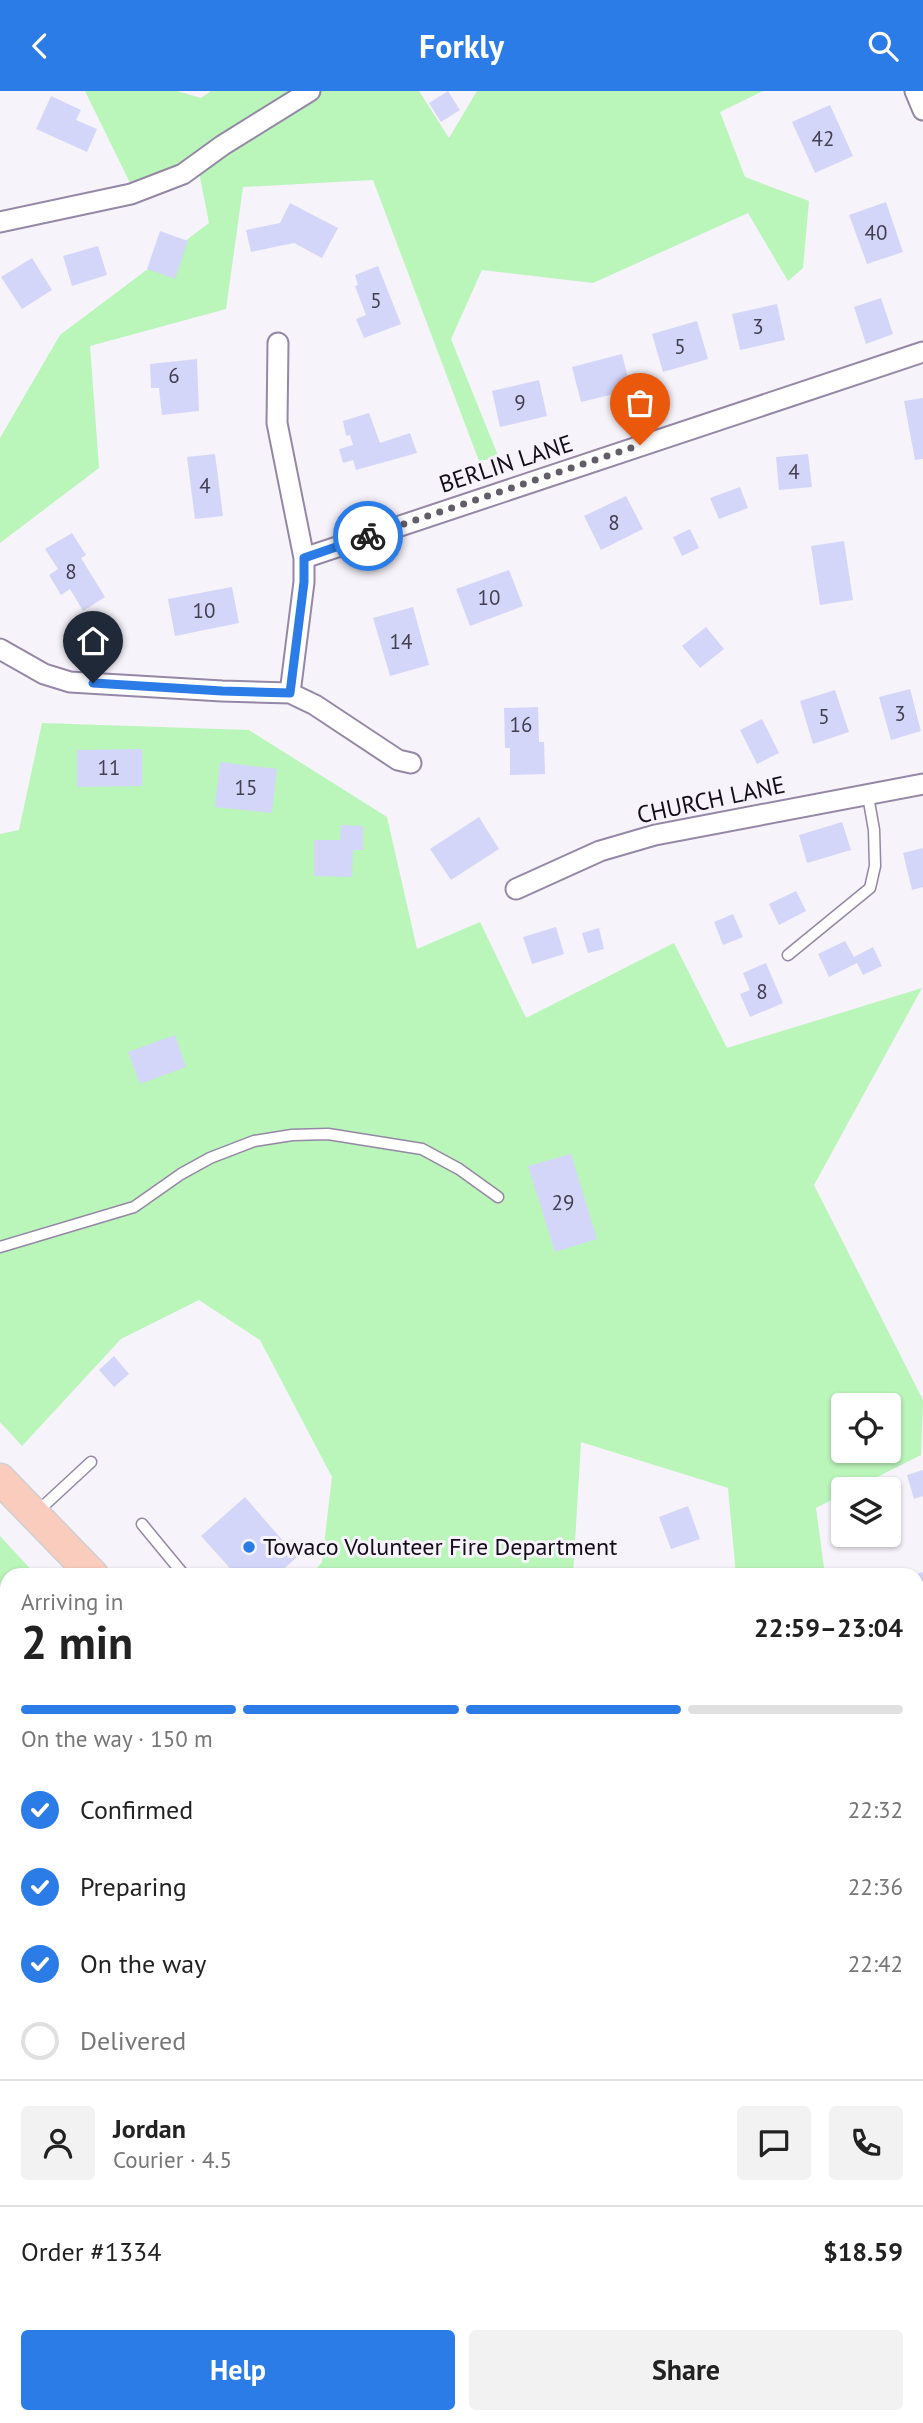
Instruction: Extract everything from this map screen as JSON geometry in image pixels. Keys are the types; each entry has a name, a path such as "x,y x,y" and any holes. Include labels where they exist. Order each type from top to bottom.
{"main road":[{"path":"0,1479 86,1568"}],"street":[{"path":"0,222 131,194 183,174 223,145 310,91"},
{"path":"915,91 923,110"},
{"path":"278,343 277,423 304,558 304,582 290,693"},
{"name":"BERLIN LANE","path":"304,558 923,352"},
{"path":"0,649 44,674 70,682 290,693 315,705 398,760 411,763"},
{"name":"CHURCH LANE","path":"516,889 600,851 655,835 923,784"}],"lane":[{"path":"788,955 870,888 875,866 874,830 867,796"},
{"path":"0,1247 134,1207 181,1174 210,1158 254,1141 292,1135 328,1134 422,1149 459,1169 498,1197"},
{"path":"34,1514 91,1462"},
{"path":"142,1524 178,1568"}],"green space":[{"path":"85,91 177,91 201,98 211,91 419,91 449,138 477,91 763,91 720,112 745,177 809,201 803,268 788,281 748,213 593,283 482,270 451,339 499,458 479,461 373,180 243,187 226,309 90,346 99,468 0,543 0,438 60,335 209,223 198,167 134,191"},
{"path":"42,723 249,730 387,817 417,949 480,922 526,1018 674,943 727,1048 922,988 814,1185 923,1400 921,1455 877,1477 831,1477 831,1500 816,1508 824,1568 735,1568 728,1488 581,1442 573,1568 317,1568 322,1562 332,1477 260,1340 199,1300 121,1339 22,1446 0,1422 0,834 19,830"},
{"path":"0,1536 30,1568 0,1568"}],"building":[{"path":"448,91 460,110 441,122 429,103"},
{"path":"51,96 81,110 76,120 97,129 87,152 36,129"},
{"path":"830,105 853,156 815,173 792,122"},
{"path":"886,202 903,252 867,264 849,215"},
{"path":"290,203 338,228 322,258 294,243 251,252 246,230 280,223"},
{"path":"160,231 188,241 175,279 147,269"},
{"path":"98,246 107,275 72,286 63,256"},
{"path":"32,258 52,290 22,309 1,277"},
{"path":"378,266 401,324 364,338 356,319 366,315 355,286 358,285 355,275"},
{"path":"881,298 893,334 866,344 854,307"},
{"path":"777,304 785,340 740,350 732,314"},
{"path":"697,321 708,359 663,372 652,334"},
{"path":"622,354 631,390 581,402 572,367"},
{"path":"197,359 199,411 162,415 159,388 151,388 150,364"},
{"path":"539,380 547,416 500,427 492,391"},
{"path":"923,398 923,459 915,460 904,401"},
{"path":"369,413 380,443 410,433 417,453 356,470 353,460 343,463 339,449 353,445 350,435 346,436 343,421"},
{"path":"215,454 223,516 195,519 187,457"},
{"path":"808,454 812,487 779,490 776,457"},
{"path":"740,487 748,508 719,519 710,498"},
{"path":"626,496 643,529 601,550 584,516"},
{"path":"690,529 699,548 682,556 673,537"},
{"path":"72,533 86,555 81,558 105,597 83,611 70,589 61,595 49,575 58,569 45,549"},
{"path":"844,541 853,600 820,605 811,546"},
{"path":"509,570 523,606 470,626 456,589"},
{"path":"232,587 239,623 175,636 168,599"},
{"path":"413,607 429,665 390,676 373,618"},
{"path":"706,627 724,649 700,668 682,646"},
{"path":"910,689 921,731 891,740 879,697"},
{"path":"835,690 849,732 813,744 800,701"},
{"path":"538,707 539,742 544,742 545,774 510,775 510,748 505,748 504,708"},
{"path":"762,719 779,753 757,764 740,730"},
{"path":"142,749 142,786 77,787 77,750"},
{"path":"220,762 277,769 272,813 215,807"},
{"path":"479,817 499,849 451,880 430,849"},
{"path":"842,822 851,850 807,863 799,835"},
{"path":"341,825 363,826 363,850 353,850 352,877 314,876 314,840 340,840"},
{"path":"923,848 923,887 912,890 903,853"},
{"path":"796,891 806,911 779,925 769,904"},
{"path":"733,914 743,937 723,945 714,922"},
{"path":"556,927 564,954 532,964 523,937"},
{"path":"599,928 604,949 588,953 582,933"},
{"path":"845,941 854,957 873,947 882,966 863,975 857,963 829,977 818,954"},
{"path":"766,963 783,1003 750,1017 740,994 750,990 743,973"},
{"path":"175,1035 186,1067 140,1084 128,1052"},
{"path":"571,1154 597,1239 555,1252 528,1166"},
{"path":"114,1356 129,1374 114,1387 99,1370"},
{"path":"923,1470 923,1496 914,1499 907,1475"},
{"name":"Towaco Volunteer Fire Department","path":"245,1497 297,1557 285,1568 230,1568 201,1536"},
{"path":"688,1506 700,1539 671,1549 659,1517"}],"way so far":[{"path":"368,536 640,445"}],"place":[{"name":"Towaco Volunteer Fire Department","path":"249,1547"}],"route":[{"path":"93,683 290,693 304,582 304,558 368,536"}]}
